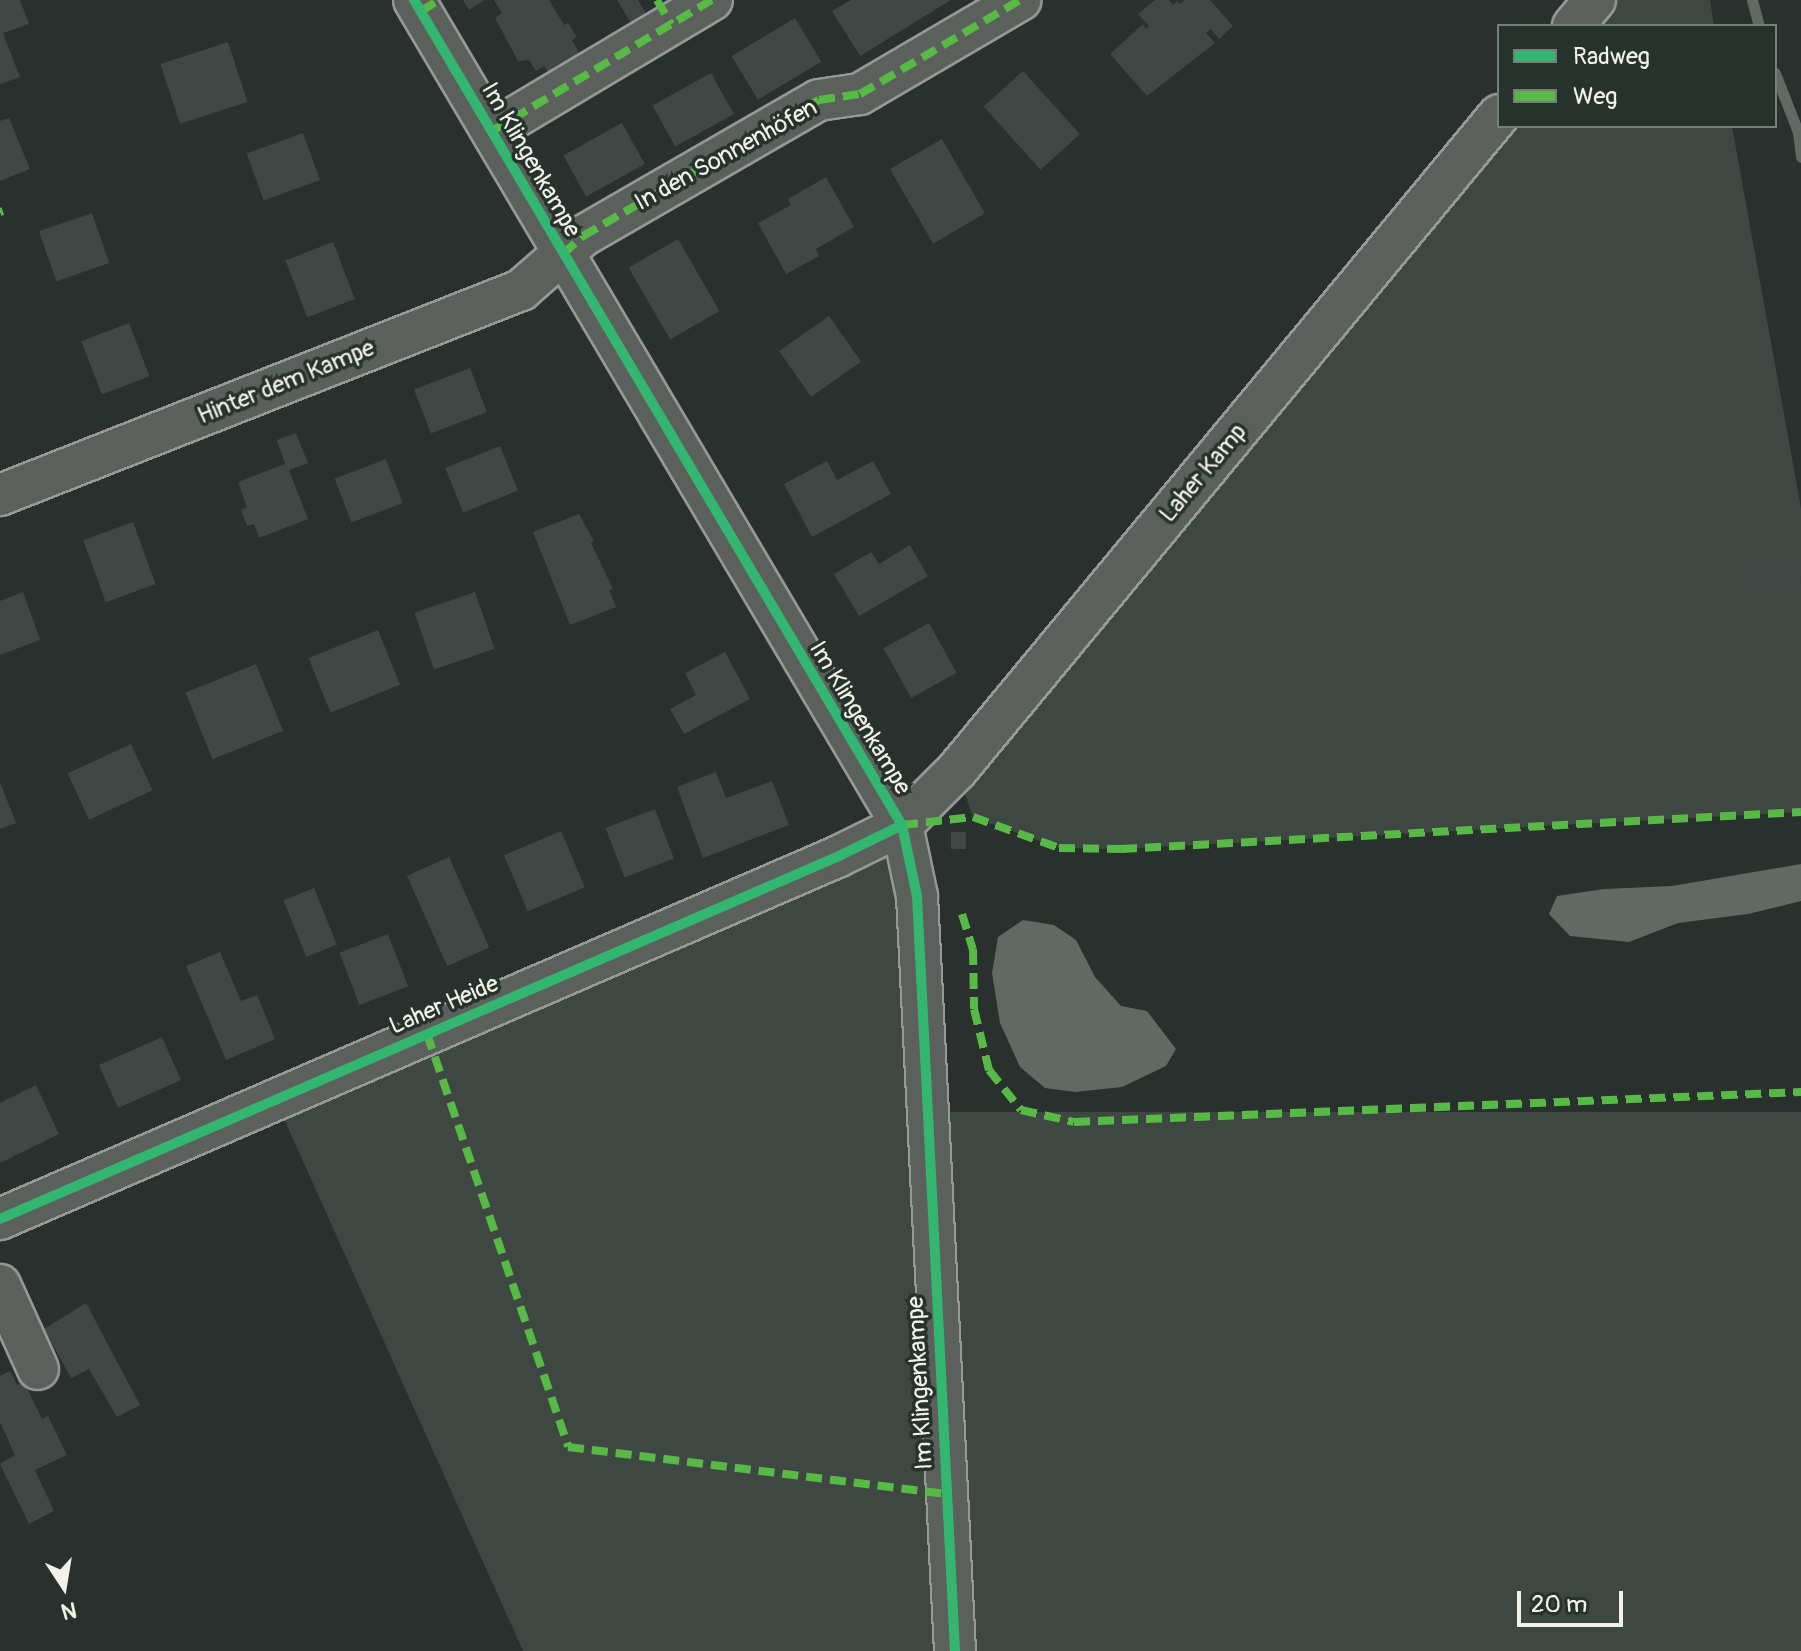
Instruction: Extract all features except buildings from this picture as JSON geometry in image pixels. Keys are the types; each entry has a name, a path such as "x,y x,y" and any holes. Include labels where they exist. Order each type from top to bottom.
{"street":[{"path":"492,131 664,12 712,0"},
{"name":"In den Sonnenhöfen","path":"563,254 583,236 819,100 860,94 1020,0"},
{"path":"1575,24 1595,0"},
{"name":"Im Klingenkampe","path":"424,4 563,254 902,825 917,896 955,1651"},
{"name":"Laher Kamp","path":"902,825 957,770 1497,117"},
{"name":"Hinter dem Kampe","path":"0,495 521,290 563,254"},
{"name":"Laher Heide","path":"0,1219 902,825"},
{"path":"0,1285 38,1369"}],"shaded area":[{"path":"1610,0 1710,0 1714,24 1591,24"},
{"path":"1505,128 1732,128 1801,508 1801,812 1121,849 1059,848 973,817 963,789"},
{"path":"902,825 940,1651 523,1651 275,1099"},
{"path":"1801,864 1801,901 1748,914 1678,923 1629,942 1570,936 1549,914 1557,896 1604,889 1672,886"},
{"path":"1023,920 1054,925 1076,940 1095,977 1121,1006 1147,1011 1176,1049 1166,1066 1122,1087 1075,1092 1045,1088 1020,1067 1000,1023 992,973 998,937"},
{"path":"950,1112 1801,1112 1801,1651 950,1651"}],"waterway":[{"path":"1752,0 1758,24"},
{"path":"1777,78 1798,132 1801,157"}],"marked path":[{"path":"421,11 439,0"},
{"path":"657,0 671,24"},
{"path":"492,131 712,0"},
{"path":"563,254 583,236 819,100 860,94 1020,0"},
{"path":"902,825 973,817 1059,848 1121,849 1801,812"},
{"path":"962,914 973,949 974,1009 989,1070 1021,1110 1074,1122 1801,1092"},
{"path":"427,1034 568,1447 946,1494"}],"cycle path":[{"path":"414,0 902,825 917,896 955,1651"},
{"path":"0,1219 837,857 902,825"}]}
